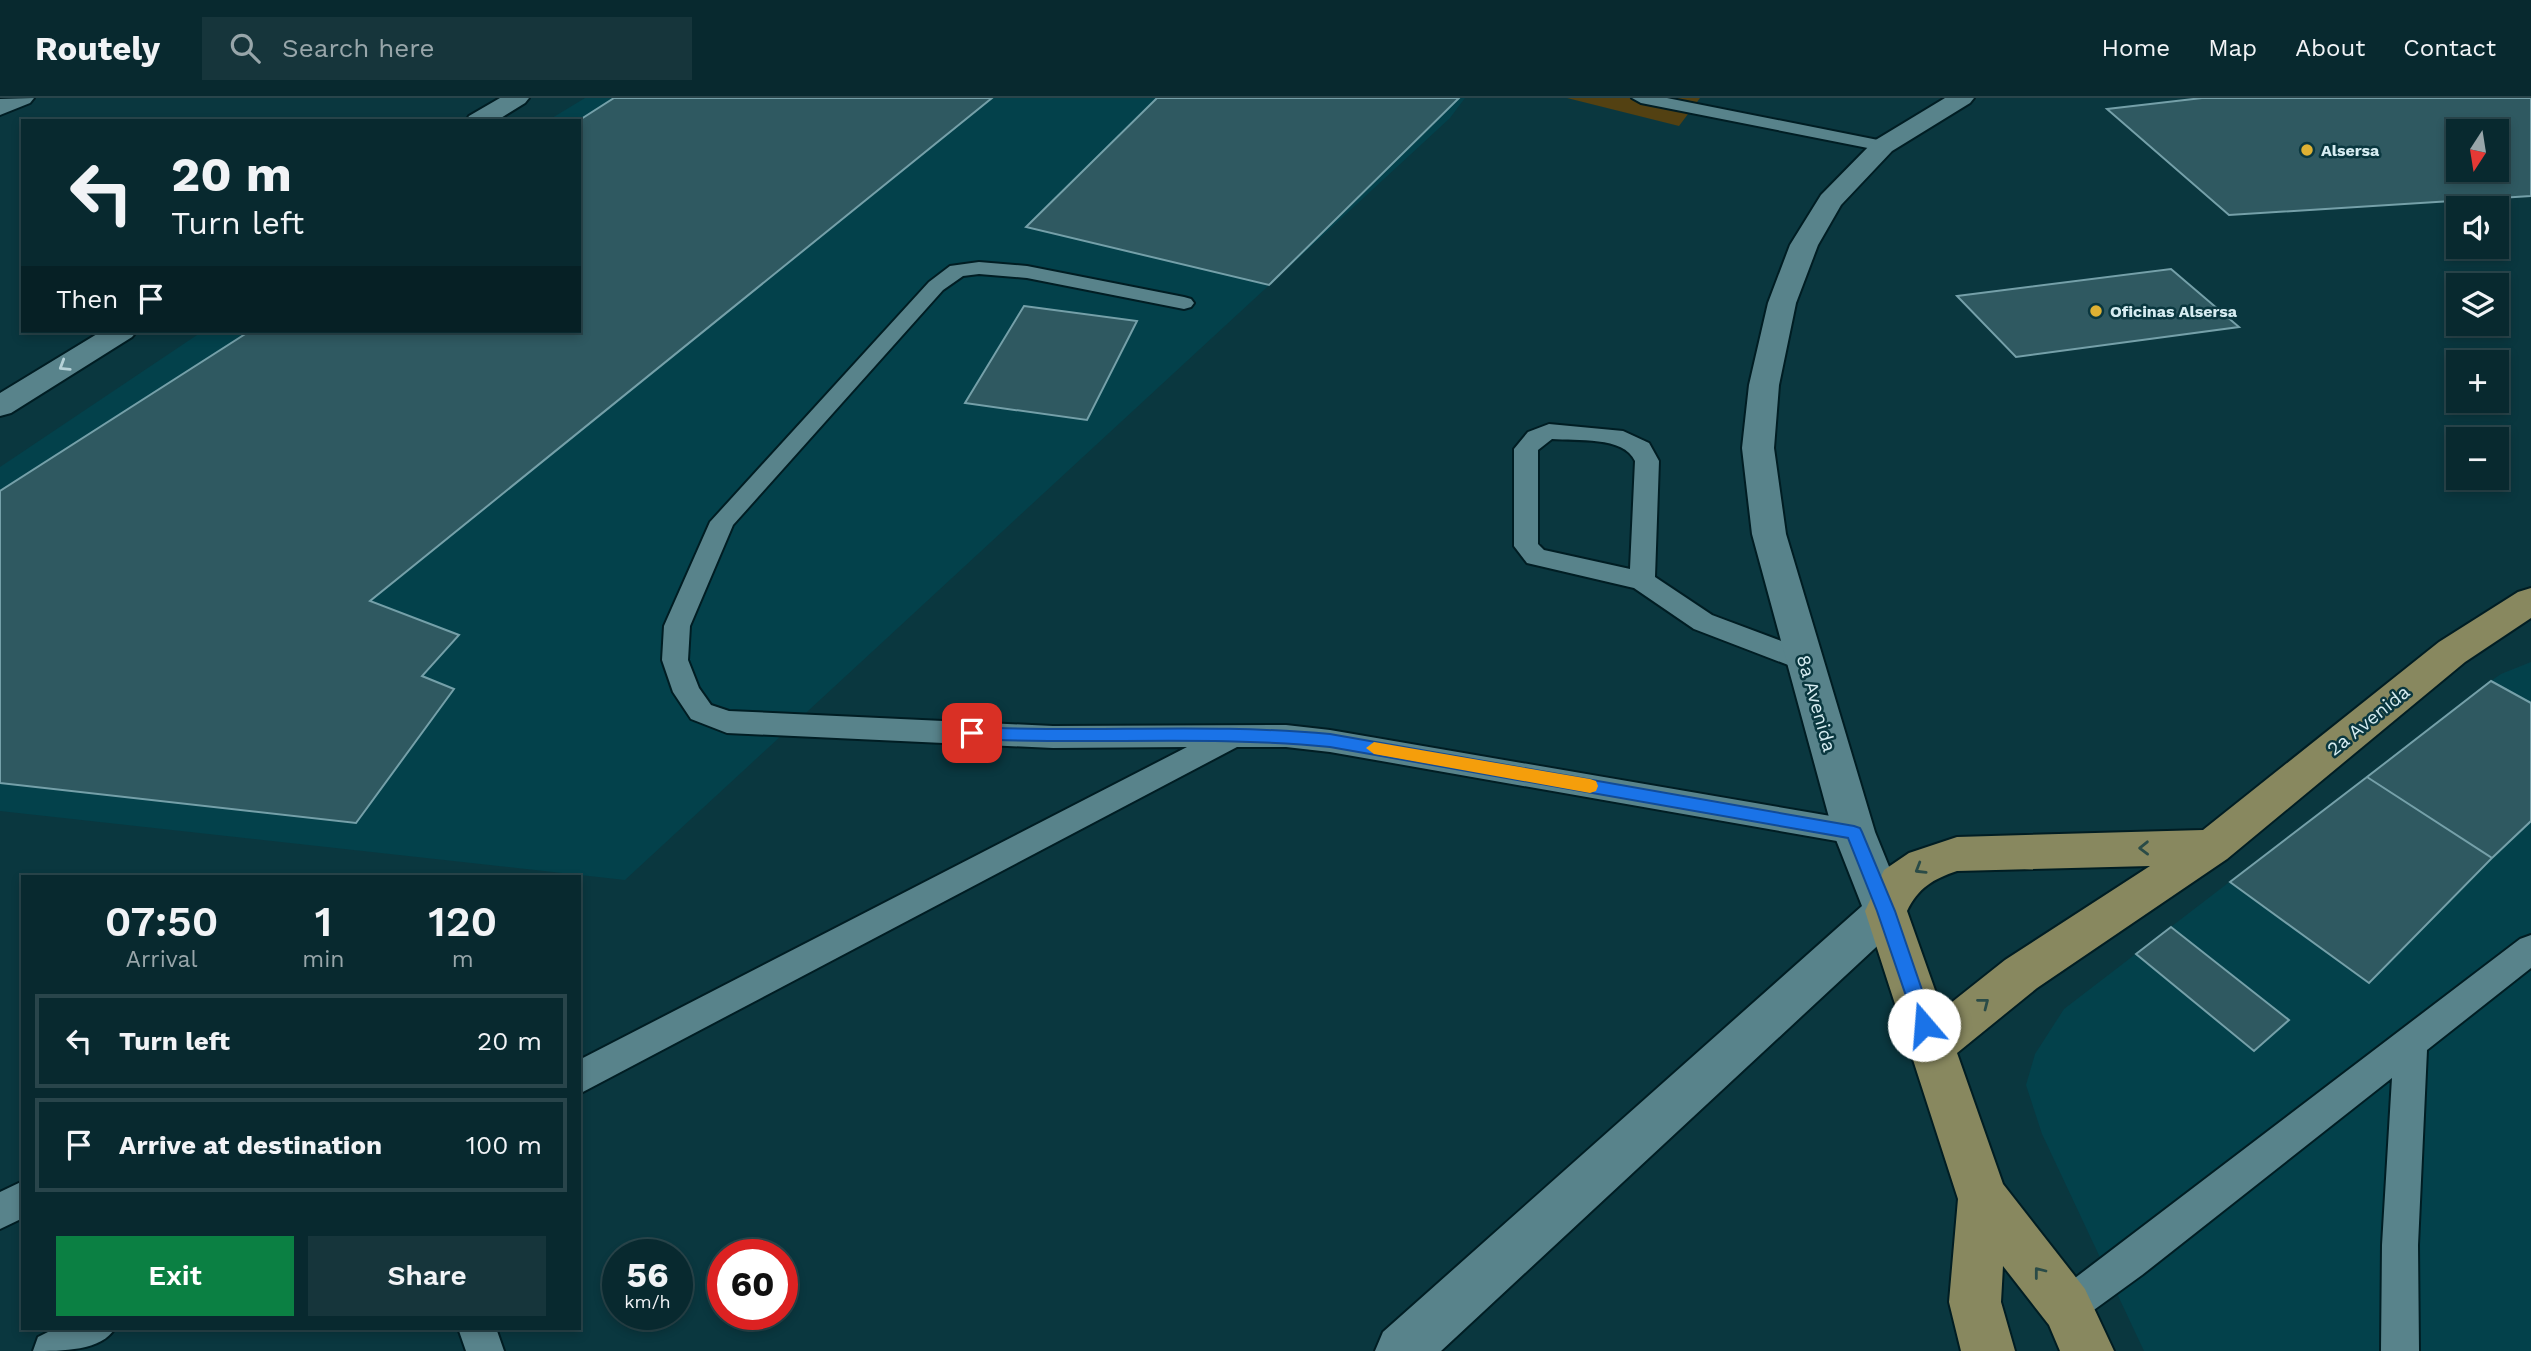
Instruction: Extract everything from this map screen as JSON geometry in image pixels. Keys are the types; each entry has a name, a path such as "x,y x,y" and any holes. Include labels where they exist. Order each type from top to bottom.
{"main road":[{"name":"2a Avenida","path":"1931,1046 2021,974 2212,847 2452,652 2531,601"},
{"path":"1886,911 1899,883 1924,865 1957,854 2212,847"},
{"name":"8a Avenida","path":"1886,911 1983,1199 2077,1329"},
{"name":"8a Avenida","path":"1983,1199 1975,1302 1988,1351"}],"street":[{"path":"0,108 22,98"},
{"path":"481,119 517,98"},
{"name":"8a Avenida","path":"1886,911 1854,832 1769,534 1758,448 1764,385 1782,303 1804,245 1830,201 1883,146 1962,98"},
{"path":"0,406 119,333"},
{"path":"1402,1351 1886,911"}],"lane":[{"path":"1641,98 1883,146"},
{"path":"1184,303 1027,272 979,268 957,270 936,286 722,522 677,626 675,660 687,692 701,712 727,722 1053,737 1234,736 1330,741 1854,832"},
{"path":"1642,581 1647,461 1641,448 1623,438 1549,432 1536,437 1526,449 1525,546 1536,557 1642,581 1703,622 1806,661"},
{"path":"581,1077 1234,736"},
{"path":"2077,1329 2140,1254 2531,948"},
{"path":"2400,1351 2400,1245 2411,1041"},
{"path":"0,1211 21,1200"},
{"path":"52,1351 92,1330"},
{"path":"478,1330 485,1351"}],"shaded area":[{"path":"585,98 1465,98 1450,118 625,880 0,811 0,467 200,333 581,333 581,119 550,119"},
{"path":"1567,98 1700,98 1679,126"},
{"path":"2531,662 2531,1351 2144,1351 2042,1134 2026,1085 2035,1054 2064,1009 2491,681"}],"building":[{"path":"614,98 992,98 370,601 459,635 422,676 454,689 356,823 0,783 0,491 247,333 581,333 581,119"},
{"path":"1157,98 1459,98 1269,285 1026,227"},
{"name":"Alsersa","path":"2202,98 2531,98 2531,196 2446,196 2446,201 2229,215 2107,109"},
{"name":"Oficinas Alsersa","path":"2171,269 2239,327 2016,357 1957,296"},
{"path":"1024,306 1137,321 1087,420 965,403"},
{"path":"2491,681 2531,703 2531,821 2492,858 2367,777"},
{"path":"2367,777 2492,858 2369,983 2230,882"},
{"path":"2171,927 2289,1020 2254,1051 2136,954"}],"slow traffic":[{"path":"1374,748 1590,786"}],"place":[{"name":"Alsersa","path":"2307,150"},
{"name":"Oficinas Alsersa","path":"2096,311"}],"route":[{"path":"972,733 1053,737 1286,736 1389,750 1854,832 1886,911 1924,1025"}]}
